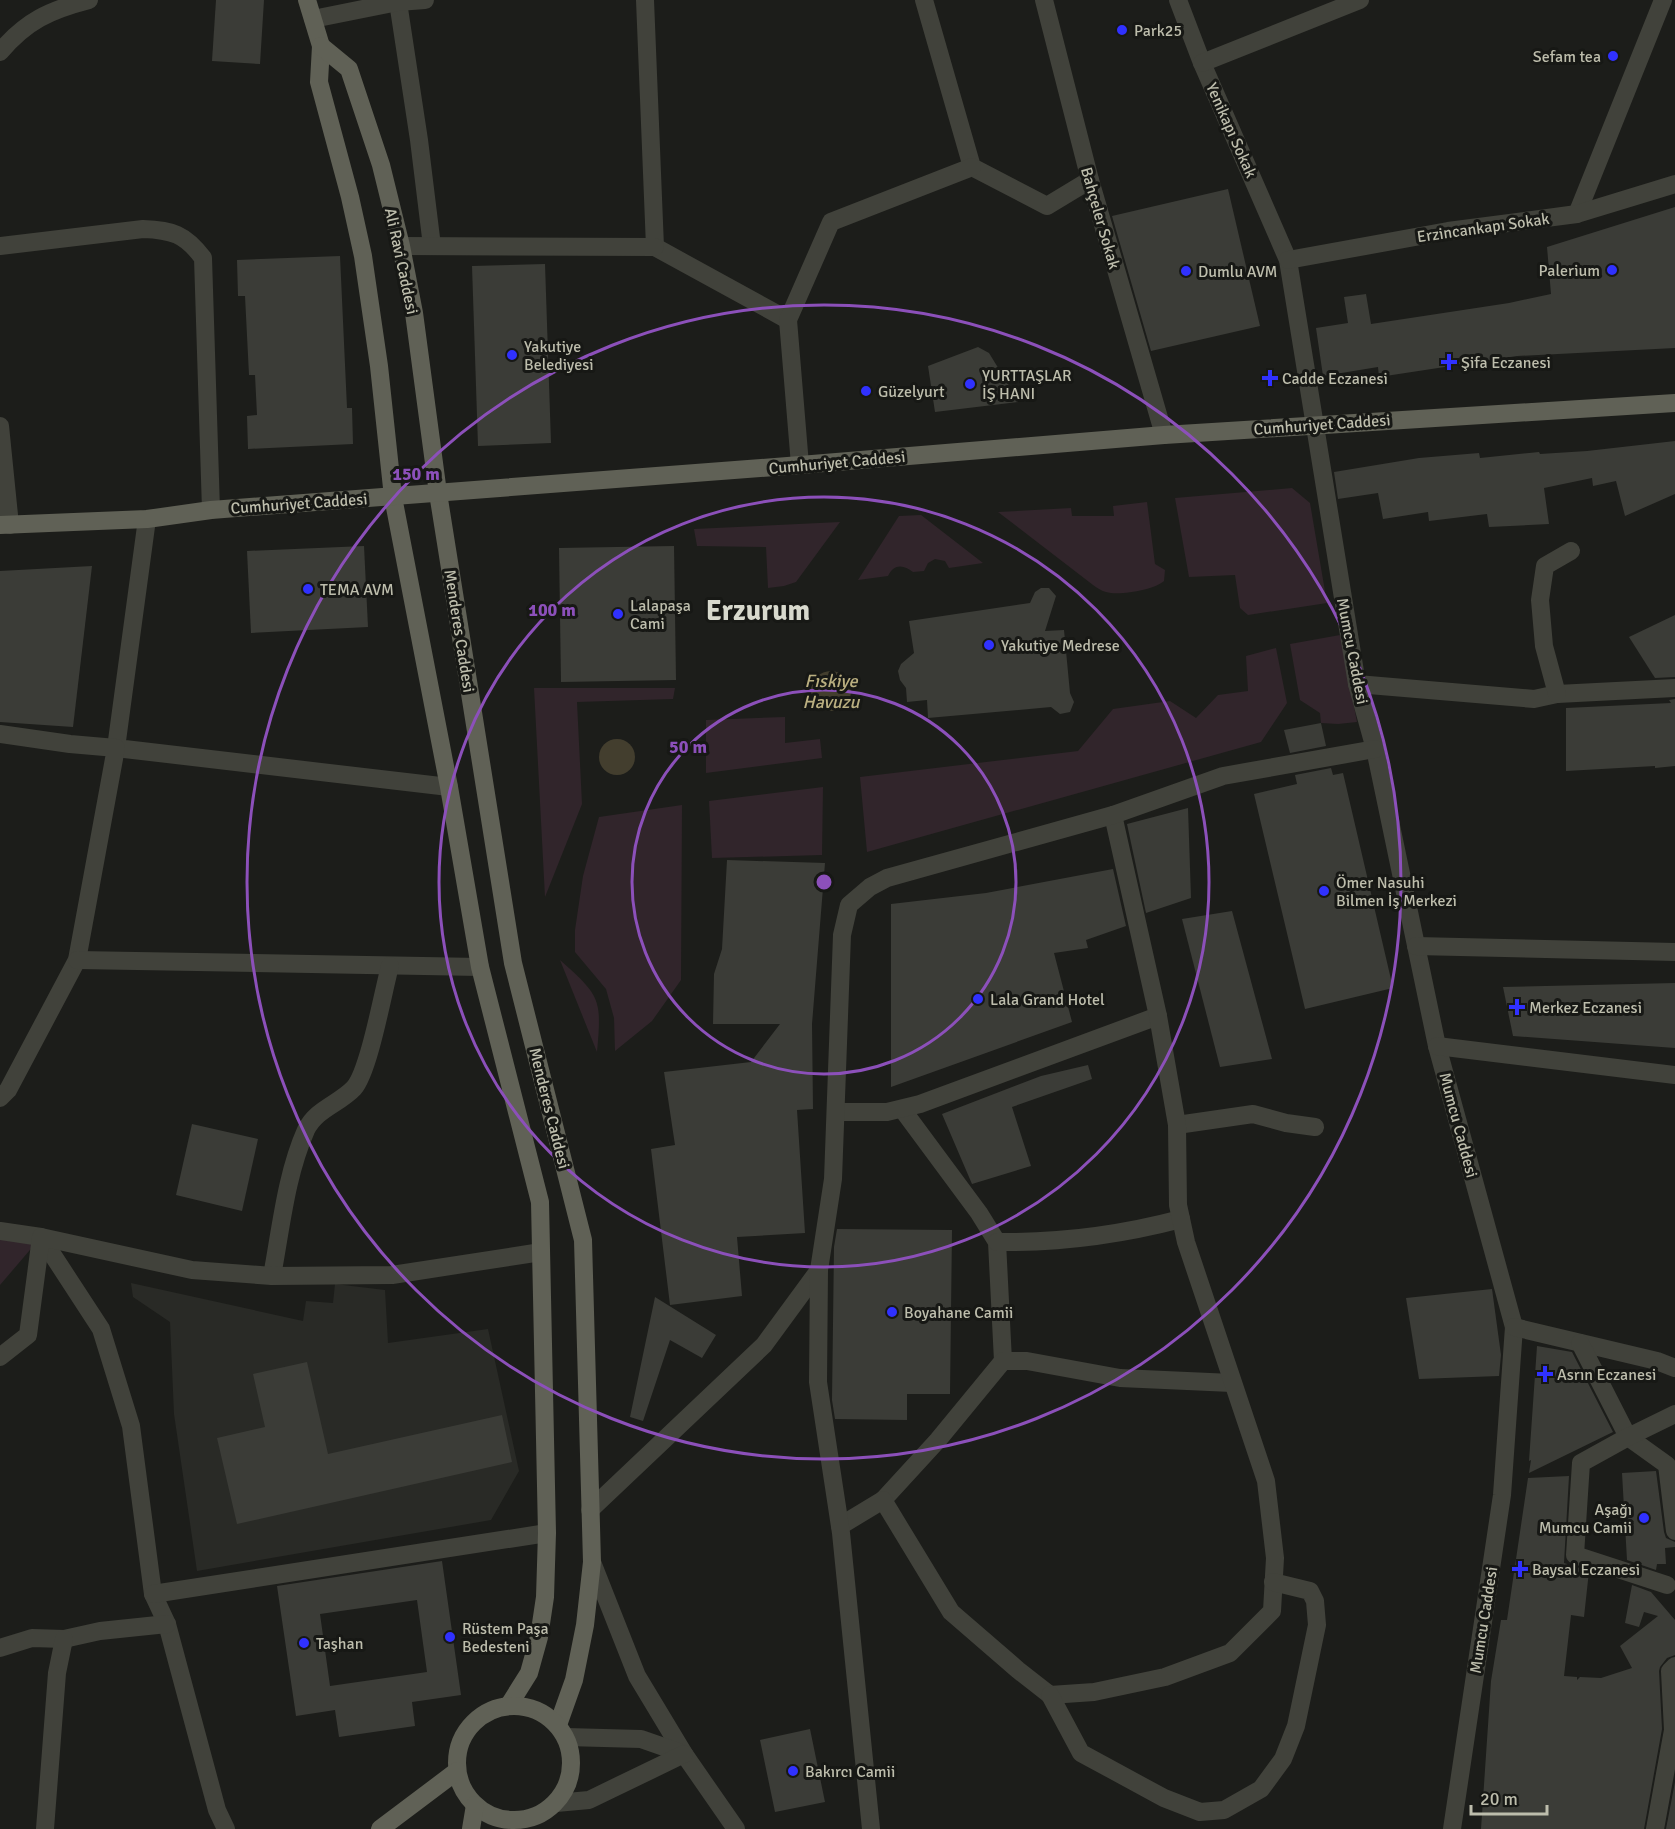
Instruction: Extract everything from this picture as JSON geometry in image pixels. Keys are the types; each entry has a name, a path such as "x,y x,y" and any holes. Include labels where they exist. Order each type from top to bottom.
{"main road":[{"path":"307,0 321,46 320,82 350,197 373,314 393,497"},
{"name":"Ali Ravi Caddesi","path":"321,46 349,69 381,165 414,313 438,493"},
{"name":"Cumhuriyet Caddesi","path":"5,525 147,519 211,510 1314,424 1675,403"},
{"name":"Menderes Caddesi","path":"438,493 513,963 583,1240 592,1562 585,1625 562,1731"},
{"name":"Menderes Caddesi","path":"393,497 449,787 480,967 540,1202 547,1533 545,1597 539,1637 529,1673 509,1705"},
{"path":"509,1705 527,1707 544,1713 562,1731 572,1754 572,1772 566,1788 556,1803 542,1814 524,1824 490,1815 475,1805 463,1790 457,1771 458,1751 464,1733 476,1719 492,1710 509,1705"},
{"path":"380,1829 457,1771"},
{"path":"471,1829 475,1805"}],"street":[{"path":"0,52 14,35 31,22 58,8 89,0"},
{"path":"313,19 398,2 424,0"},
{"path":"645,0 655,247"},
{"path":"924,0 972,167 1047,206 1090,180"},
{"name":"Bahçeler Sokak","path":"1044,0 1090,180 1164,435"},
{"name":"Yenikapı Sokak","path":"1178,0 1202,63 1288,260 1314,424"},
{"path":"1202,63 1360,0"},
{"path":"1577,214 1663,0"},
{"path":"398,2 432,246"},
{"path":"800,465 788,320 831,222 972,167"},
{"name":"Erzincankapı Sokak","path":"1288,260 1449,231 1577,214 1675,184"},
{"path":"0,246 142,229 164,230 181,236 194,246 203,258 211,510"},
{"path":"400,246 655,247 788,320"},
{"name":"Mumcu Caddesi","path":"1314,424 1357,684 1375,749 1437,1047 1514,1327 1502,1495 1452,1829"},
{"path":"0,426 5,525"},
{"path":"3,1090 77,960 116,748 147,519"},
{"path":"1557,693 1544,646 1540,600 1545,566 1571,552"},
{"path":"1357,684 1534,699 1557,693 1675,688"},
{"path":"0,734 449,787"},
{"path":"871,1829 840,1526 818,1382 819,1270 833,1179 842,935 849,905 870,887 887,878 1113,815 1223,776 1375,749"},
{"path":"1050,1695 1094,1692 1165,1677 1230,1653 1272,1611 1275,1558 1266,1481 1186,1242 1178,1205 1177,1125 1158,1016 1113,815"},
{"path":"1416,946 1675,952"},
{"path":"77,960 480,967"},
{"path":"272,1276 292,1175 307,1128 319,1112 355,1087 364,1069 390,966"},
{"path":"836,1112 870,1113 902,1109 1158,1016"},
{"path":"1437,1047 1675,1075"},
{"path":"840,1526 883,1500 938,1440 1003,1362 998,1242 902,1109"},
{"path":"1177,1125 1253,1114 1286,1123 1315,1127"},
{"path":"998,1242 1097,1238 1181,1219"},
{"path":"0,1231 41,1237 192,1270 272,1276 392,1275 541,1252"},
{"path":"0,1357 28,1335 41,1237"},
{"path":"41,1237 101,1329 130,1426 153,1594 166,1624 217,1810 226,1829"},
{"path":"590,1510 764,1345 819,1270"},
{"path":"1514,1327 1658,1361 1675,1368"},
{"path":"1580,1342 1628,1437 1667,1465 1675,1531"},
{"path":"1003,1362 1027,1361 1119,1378 1232,1383"},
{"path":"1672,1582 1575,1555 1581,1463 1675,1414"},
{"path":"883,1500 951,1612 1050,1695 1081,1752 1164,1798 1200,1812 1224,1810 1261,1789 1283,1759 1296,1726 1317,1625 1315,1601 1310,1591 1273,1582"},
{"path":"153,1594 547,1533"},
{"path":"592,1562 637,1676 684,1754 736,1829"},
{"path":"0,1648 32,1638 64,1639 100,1631 166,1624"},
{"path":"45,1829 57,1673 64,1639"},
{"path":"1655,1829 1673,1730 1670,1671 1675,1666"},
{"path":"562,1731 641,1739 684,1754"},
{"path":"556,1803 589,1800 684,1754"}],"shaded area":[{"path":"1292,488 1310,503 1327,603 1248,615 1240,608 1235,575 1189,577 1175,498"},
{"path":"1147,502 1155,564 1165,570 1164,581 1127,593 1106,592 1096,587 998,512 1071,508 1072,516 1114,516 1113,506"},
{"path":"921,515 983,563 949,568 945,561 935,559 928,563 924,571 913,572 899,566 893,569 888,576 858,580 899,516"},
{"path":"840,522 796,582 768,588 766,547 697,546 694,529"},
{"path":"1340,635 1357,722 1321,723 1320,713 1300,700 1290,644"},
{"path":"1276,648 1287,703 1261,742 867,852 860,777 1078,751 1113,709 1170,701 1196,718 1218,695 1248,691 1246,656"},
{"path":"534,688 675,688 673,699 577,702 582,804 545,897"},
{"path":"785,717 785,743 820,739 822,758 706,773 706,720"},
{"path":"823,787 822,855 712,858 709,801"},
{"path":"682,805 681,980 652,1021 615,1051 614,1018 606,989 575,952 575,930 583,876 599,817"},
{"path":"560,960 583,982 595,999 599,1020 597,1052"},
{"path":"0,1231 41,1237 0,1285"},
{"path":"131,1283 303,1321 306,1301 333,1303 335,1284 385,1290 388,1343 488,1329 519,1471 491,1520 197,1571 174,1414 170,1322 133,1297"}],"water":[{"name":"Fıskiye Havuzu","path":"831,671 845,677 851,691 845,705 831,711 817,705 811,691 817,677"},
{"path":"617,739 629,745 635,757 629,769 617,775 605,769 599,757 605,745"}],"building":[{"path":"216,0 264,0 260,64 212,61"},
{"name":"Dumlu AVM","path":"1228,189 1260,326 1151,351 1112,216"},
{"name":"Palerium","path":"1675,207 1675,348 1517,356 1379,377 1378,367 1323,376 1316,328 1348,323 1344,297 1366,294 1371,324 1509,303 1551,294 1547,247"},
{"path":"340,256 347,408 352,408 353,444 248,449 247,416 257,415 255,375 249,375 245,296 238,296 237,260"},
{"name":"Yakutiye Belediyesi","path":"545,264 551,443 478,446 472,266"},
{"name":"YURTTAŞLAR İŞ HANI","path":"978,347 989,353 1019,402 935,412 928,366"},
{"path":"1675,441 1675,494 1625,516 1616,481 1593,486 1592,478 1544,488 1549,524 1489,527 1487,514 1429,521 1428,512 1383,519 1378,493 1338,499 1334,472 1419,458 1479,453 1480,458 1539,452 1540,454 1587,451"},
{"name":"TEMA AVM","path":"364,546 368,627 251,633 247,551"},
{"name":"Lalapaşa Cami","path":"674,546 676,680 561,682 559,548"},
{"path":"92,566 73,727 0,722 0,571"},
{"name":"Yakutiye Medrese","path":"1041,588 1049,588 1056,596 1045,631 1064,630 1070,693 1074,702 1070,712 1060,714 1051,707 928,718 927,700 907,702 906,688 900,680 898,671 901,664 914,653 909,621 1030,603 1035,592"},
{"path":"1675,615 1675,677 1655,678 1629,637"},
{"path":"1675,699 1675,766 1566,771 1566,708 1671,703 1669,700"},
{"path":"1321,723 1326,746 1290,753 1284,730"},
{"name":"Ömer Nasuhi Bilmen İş Merkezi","path":"1331,768 1333,775 1343,773 1393,988 1305,1009 1254,794 1297,784 1295,775"},
{"path":"1188,808 1191,898 1146,913 1127,824"},
{"path":"727,860 825,863 812,1024 813,1109 797,1110 805,1233 737,1237 742,1296 670,1305 651,1149 675,1145 664,1072 751,1062 780,1024 713,1024 714,974 722,949"},
{"path":"1113,869 1126,926 1086,940 1088,948 1054,953 1072,1022 891,1087 891,904 986,893"},
{"path":"1232,911 1272,1059 1220,1067 1182,919"},
{"path":"1675,983 1675,1048 1513,1036 1503,987"},
{"path":"1088,1065 1092,1079 1012,1107 1031,1166 972,1184 942,1114 1041,1076"},
{"path":"192,1124 258,1139 242,1211 176,1195"},
{"name":"Boyahane Camii","path":"837,1229 952,1230 950,1394 907,1394 907,1420 835,1419 832,1400 834,1247"},
{"path":"1492,1289 1501,1355 1499,1376 1419,1379 1406,1298"},
{"path":"655,1297 716,1335 702,1358 670,1340 643,1421 630,1417"},
{"path":"1537,1346 1572,1352 1613,1432 1529,1473 1531,1460 1529,1461"},
{"path":"307,1362 328,1454 502,1415 512,1462 237,1524 217,1438 265,1427 253,1374"},
{"name":"Aşağı Mumcu Camii","path":"1656,1471 1664,1532 1666,1538 1675,1542 1675,1547 1665,1548 1666,1564 1657,1564 1656,1570 1627,1560 1622,1473"},
{"path":"1569,1476 1564,1563 1589,1571 1584,1617 1571,1615 1564,1676 1577,1677 1577,1680 1580,1677 1601,1678 1632,1668 1620,1646 1658,1616 1644,1612 1639,1627 1625,1623 1632,1585 1651,1592 1675,1620 1675,1655 1667,1658 1659,1671 1662,1729 1644,1829 1481,1829 1491,1681 1501,1620 1507,1620 1528,1478"},
{"name":"Taşhan","path":"442,1561 461,1695 412,1702 415,1726 339,1737 335,1710 296,1716 277,1586","holes":["417,1600 427,1672 330,1686 320,1614"]},
{"name":"Bakırcı Camii","path":"810,1729 825,1802 775,1812 760,1740"},
{"path":"1675,1782 1675,1829 1666,1829"}],"place":[{"name":"Park25","path":"1122,30"},
{"name":"Sefam tea","path":"1613,56"},
{"name":"Palerium","path":"1612,270"},
{"name":"Dumlu AVM","path":"1186,271"},
{"name":"Yakutiye Belediyesi","path":"512,355"},
{"name":"Şifa Eczanesi","path":"1449,362"},
{"name":"Cadde Eczanesi","path":"1270,378"},
{"name":"YURTTAŞLAR İŞ HANI","path":"970,384"},
{"name":"Güzelyurt","path":"866,391"},
{"name":"TEMA AVM","path":"308,589"},
{"name":"Lalapaşa Cami","path":"618,614"},
{"name":"Yakutiye Medrese","path":"989,645"},
{"name":"Ömer Nasuhi Bilmen İş Merkezi","path":"1324,891"},
{"name":"Lala Grand Hotel","path":"978,999"},
{"name":"Merkez Eczanesi","path":"1517,1007"},
{"name":"Boyahane Camii","path":"892,1312"},
{"name":"Asrın Eczanesi","path":"1545,1374"},
{"name":"Aşağı Mumcu Camii","path":"1644,1518"},
{"name":"Baysal Eczanesi","path":"1520,1569"},
{"name":"Rüstem Paşa Bedesteni","path":"450,1637"},
{"name":"Taşhan","path":"304,1643"},
{"name":"Bakırcı Camii","path":"793,1771"}],"district":[{"name":"Erzurum","path":"758,610"}]}
